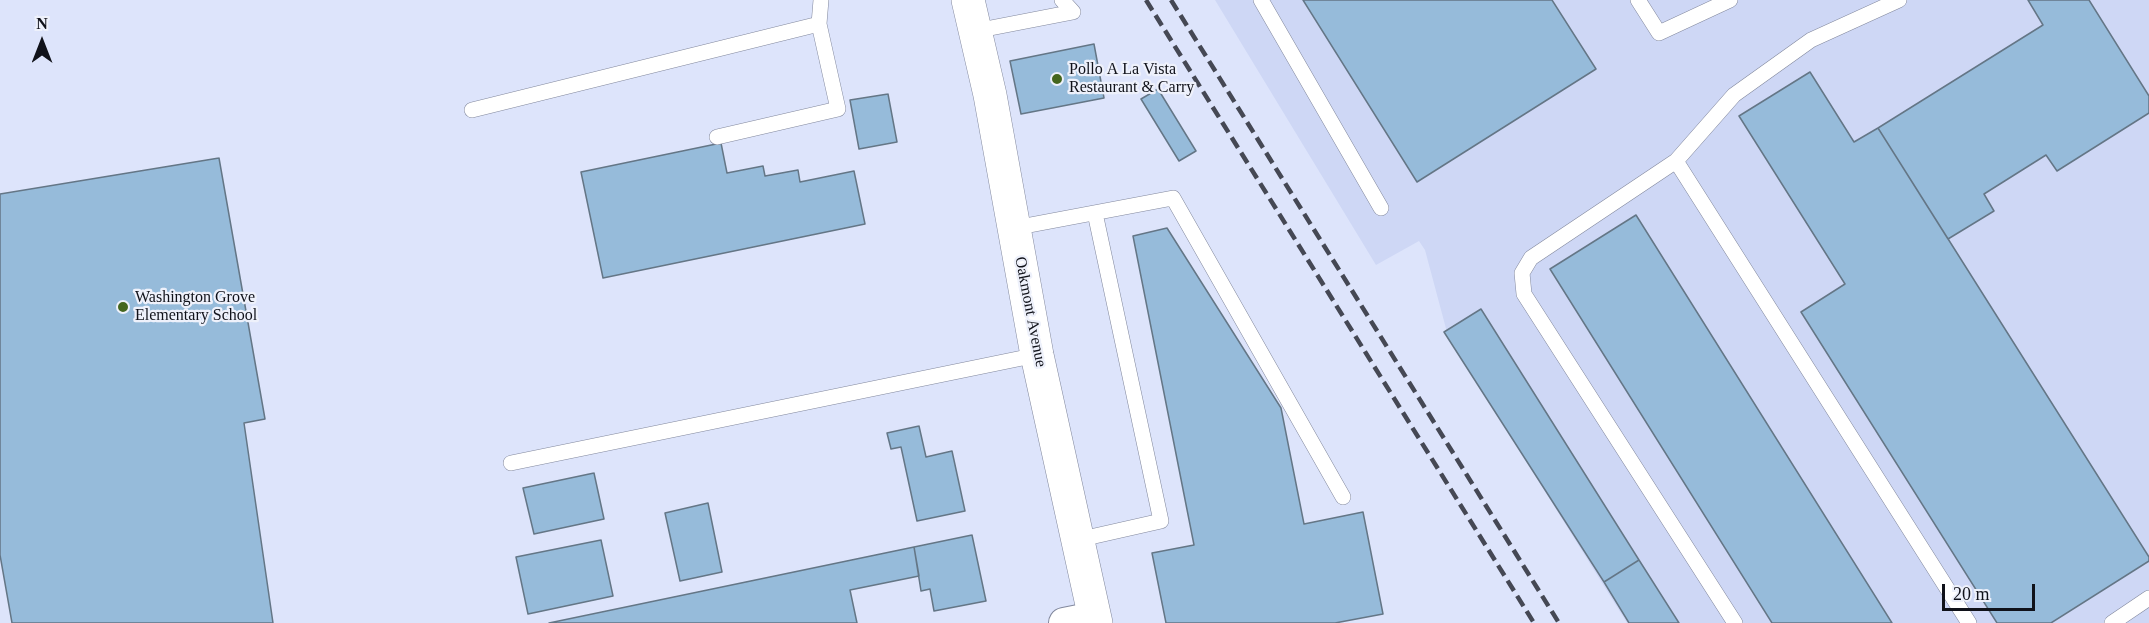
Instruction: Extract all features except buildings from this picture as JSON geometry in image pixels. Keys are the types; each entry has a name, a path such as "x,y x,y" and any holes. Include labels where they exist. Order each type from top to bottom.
{"street":[{"name":"Oakmont Avenue","path":"971,15 990,95 1037,355 1077,540 1085,621"}],"lane":[{"path":"717,137 838,109 819,24 821,0"},
{"path":"971,15 1073,12 1062,0"},
{"path":"1261,0 1381,208"},
{"path":"1638,0 1659,33 1730,0"},
{"path":"1735,623 1524,294 1522,273 1531,258 1676,162 1734,95 1810,40 1899,0"},
{"path":"472,110 819,24"},
{"path":"1676,162 1969,623"},
{"path":"1014,228 1173,198 1342,497"},
{"path":"1077,540 1161,521 1095,213"},
{"path":"511,463 1037,355"},
{"path":"2112,623 2149,598"}],"shaded area":[{"path":"1215,0 2149,0 2149,623 1627,623 1448,336 1425,250 1419,241 1376,265"}],"railway":[{"path":"1146,0 1534,623"},
{"path":"1171,0 1559,623"}],"place":[{"name":"Pollo A La Vista Restaurant & Carry","path":"1057,79"},
{"name":"Washington Grove Elementary School","path":"123,307"}]}
